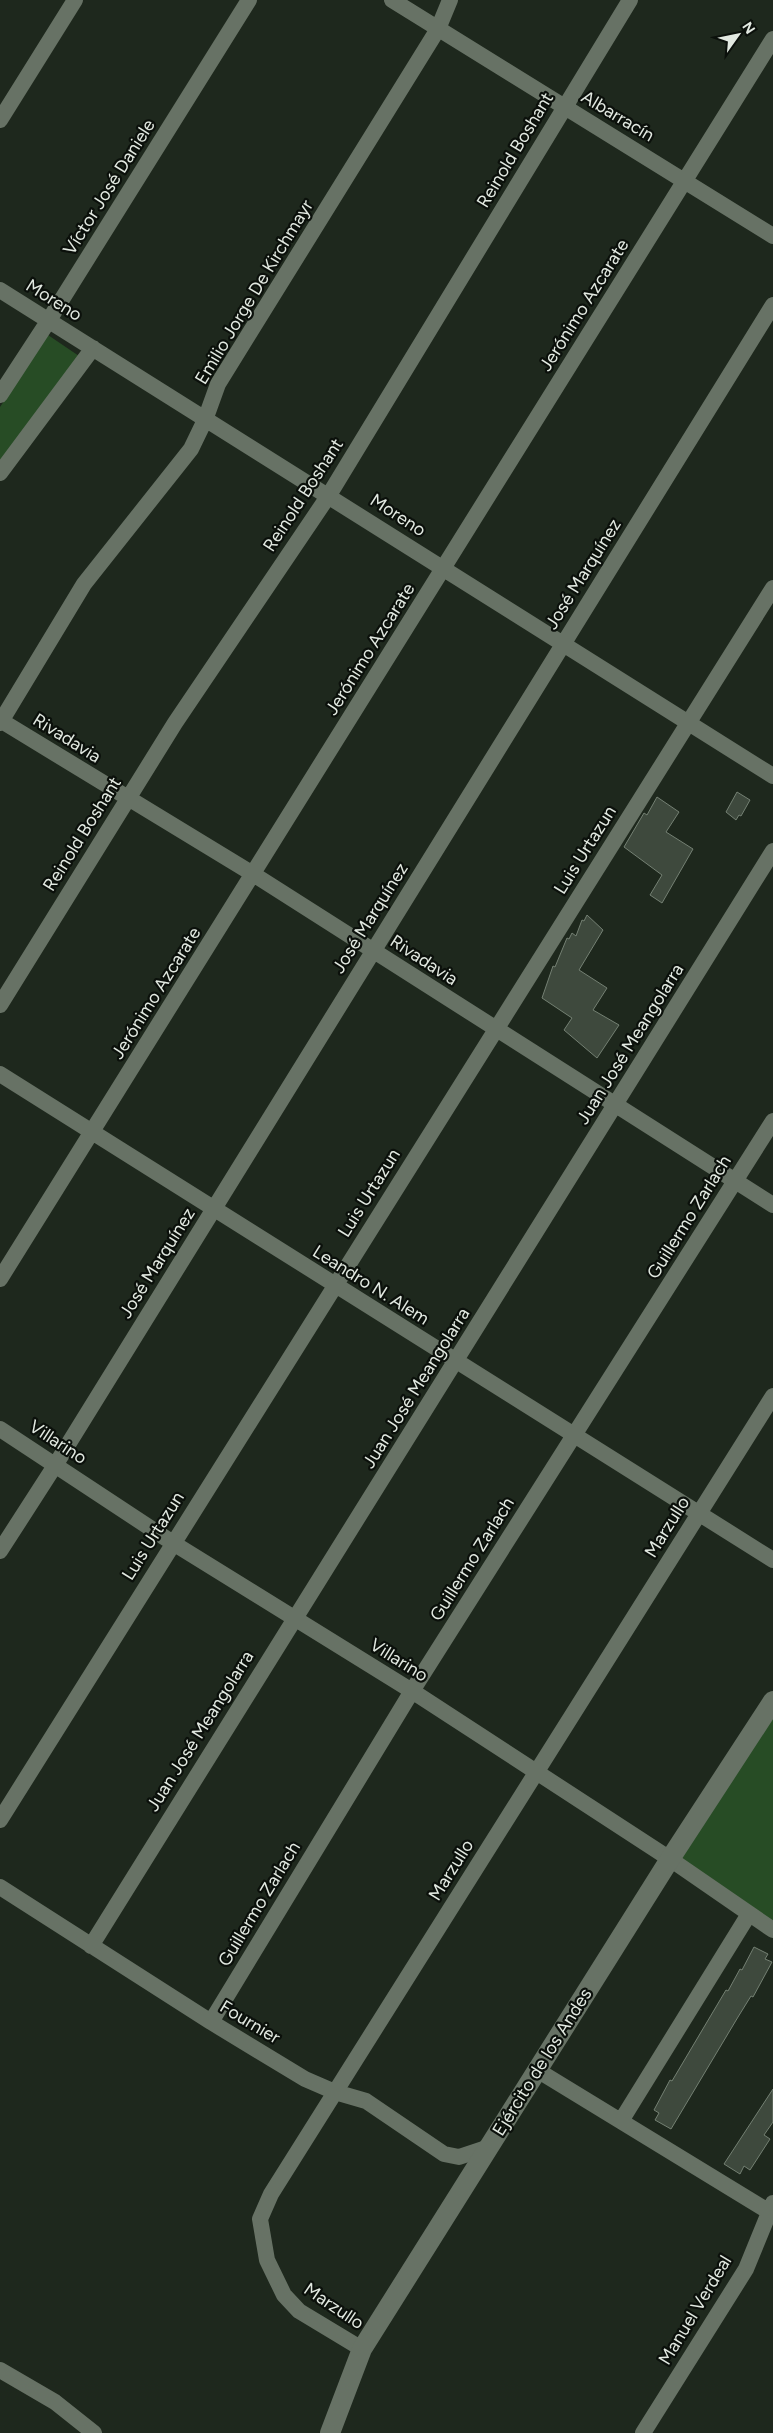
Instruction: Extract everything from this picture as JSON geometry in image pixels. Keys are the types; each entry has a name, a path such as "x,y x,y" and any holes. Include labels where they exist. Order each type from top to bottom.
{"street":[{"path":"0,120 75,0"},
{"name":"Víctor José Daniele","path":"0,395 249,0"},
{"name":"Albarracín","path":"392,0 773,236"},
{"name":"Emilio Jorge De Kirchmayr","path":"0,721 84,584 191,449 205,420 218,384 438,29 450,0"},
{"name":"Reinold Boshant","path":"0,1005 126,799 175,723 329,495 630,0"},
{"name":"Jerónimo Azcarate","path":"0,1279 773,40"},
{"name":"Moreno","path":"0,290 205,420 329,495 773,776"},
{"name":"José Marquínez","path":"0,1551 214,1210 773,305"},
{"path":"0,473 93,348"},
{"name":"Luis Urtazun","path":"0,1820 773,588"},
{"name":"Rivadavia","path":"0,721 126,799 253,874 773,1206"},
{"name":"Juan José Meangolarra","path":"92,1946 293,1618 457,1362 773,851"},
{"name":"Leandro N. Alem","path":"0,1074 92,1134 773,1560"},
{"name":"Guillermo Zarlach","path":"211,2022 412,1691 773,1121"},
{"name":"Marzullo","path":"362,2349 299,2311 284,2295 268,2260 260,2219 271,2194 773,1396"},
{"name":"Villarino","path":"0,1428 173,1543 412,1691 670,1859 773,1930"},
{"name":"Ejército de los Andes","path":"330,2433 362,2349 670,1859 773,1701"},
{"name":"Fournier","path":"0,1887 211,2022 305,2079 335,2092 366,2101 444,2154 458,2158 489,2146"},
{"path":"621,2121 749,1914"},
{"path":"537,2070 771,2209"},
{"name":"Manuel Verdeal","path":"642,2433 746,2269 771,2209"},
{"path":"0,2370 55,2402 94,2433"}],"green space":[{"path":"48,335 79,356 0,462 0,407"},
{"path":"773,1715 773,1922 679,1862"}],"building":[{"path":"737,792 750,800 741,816 739,815 736,820 726,812"},
{"path":"657,797 679,812 666,832 693,849 662,903 650,895 662,875 624,847 644,813 647,815"},
{"path":"587,915 603,930 579,970 607,988 593,1010 619,1025 597,1058 564,1030 572,1018 542,998 553,966 555,967 567,938 569,939 572,933 576,936 582,920 584,921"},
{"path":"754,1947 768,1954 765,1959 772,1962 753,1997 751,1996 671,2129 655,2120 659,2113 654,2110 670,2080 672,2081 726,1990 728,1991 740,1969 742,1970"},
{"path":"773,2089 773,2122 764,2135 770,2139 750,2170 744,2166 740,2174 724,2164"}]}
